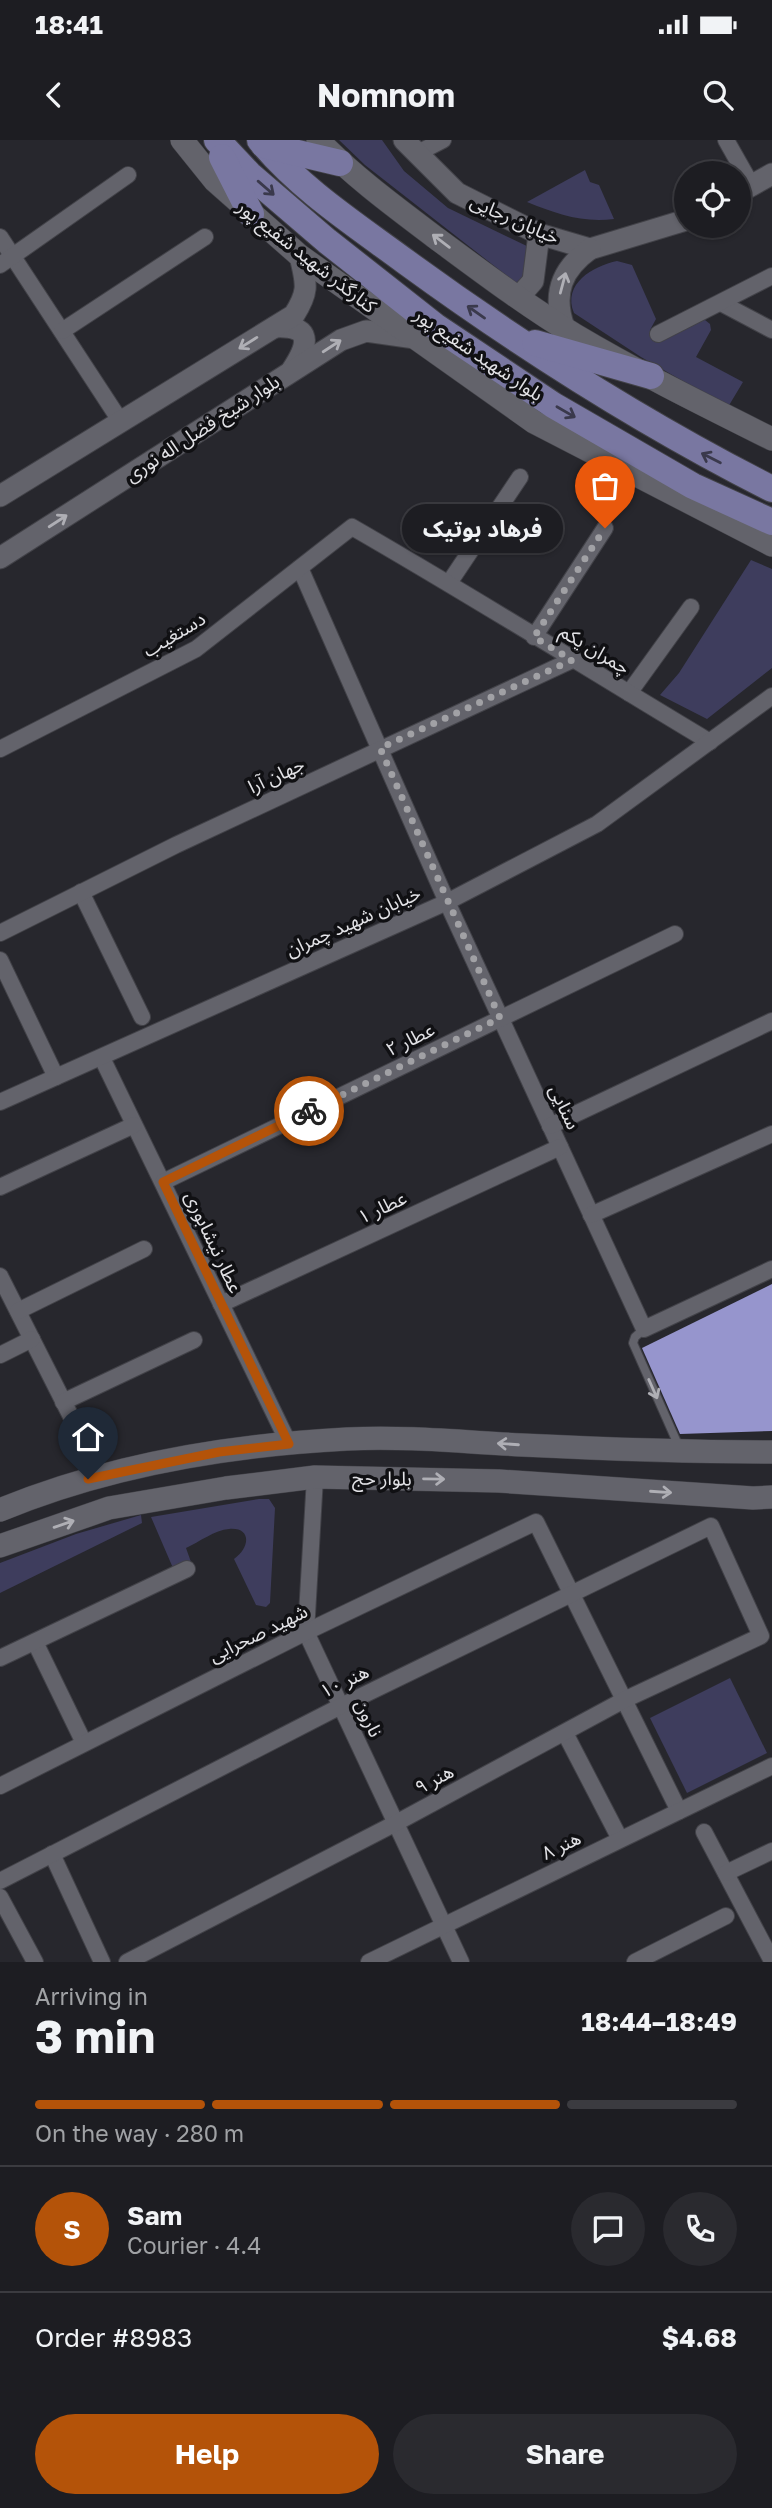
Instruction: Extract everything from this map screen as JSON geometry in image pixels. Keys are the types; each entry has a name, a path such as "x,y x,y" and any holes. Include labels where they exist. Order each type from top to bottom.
{"main road":[{"name":"کنارگذر شهید شفیع پور","path":"182,140 215,181 300,256 534,422 772,545"},
{"path":"215,140 251,215"},
{"name":"بلوار شهید شفیع پور","path":"215,140 249,174 327,241 435,326 553,405 693,486 772,522"},
{"path":"318,140 376,194 518,298 651,376 772,439"},
{"path":"262,142 340,163"},
{"name":"بلوار شهید شفیع پور","path":"262,142 283,165 344,217 512,337 570,376 692,448 772,489"},
{"path":"512,337 651,376"},
{"name":"بلوار حج","path":"0,1510 101,1476 219,1452 350,1439 772,1452"},
{"path":"543,1445 551,1454 553,1465 548,1479 543,1483"},
{"path":"612,1488 605,1478 604,1466 608,1453 613,1448"},
{"name":"بلوار حج","path":"0,1546 109,1508 226,1488 315,1477 543,1483 753,1498 772,1497"}],"street":[{"path":"410,147 443,140"},
{"path":"726,140 734,161"},
{"name":"خیابان رجایی","path":"410,147 457,193 539,234 590,249"},
{"path":"751,186 772,174"},
{"path":"6,260 128,175"},
{"path":"564,327 559,303 561,286 567,270 577,258 590,249 674,224"},
{"path":"518,298 533,281 539,234"},
{"path":"0,237 6,260 62,331 121,422"},
{"path":"62,331 205,237"},
{"path":"0,496 294,315 304,299 306,282 300,256"},
{"path":"658,334 772,276"},
{"path":"721,303 772,330"},
{"path":"275,327 292,326 303,335 303,354 292,370"},
{"name":"بلوار شیخ فضل اله نوری","path":"0,558 341,340 366,331 415,338"},
{"path":"449,583 520,477"},
{"name":"چمران یکم","path":"352,527 710,742"},
{"name":"دستغیب","path":"0,749 197,649 352,527"},
{"path":"534,637 605,528"},
{"name":"سنایی","path":"300,568 447,902 644,1329"},
{"path":"629,694 691,607"},
{"name":"جهان آرا","path":"0,933 380,748 572,660"},
{"name":"خیابان شهید چمران","path":"0,1102 447,902 597,824 772,696"},
{"path":"81,892 142,1017"},
{"name":"عطار ۲","path":"163,1182 675,934"},
{"path":"0,960 56,1077"},
{"path":"550,1126 772,1021"},
{"name":"عطار نیشابوری","path":"102,1058 289,1444"},
{"path":"0,1187 134,1125"},
{"path":"592,1215 772,1134"},
{"name":"عطار ۱","path":"221,1304 560,1147"},
{"path":"18,1311 144,1249"},
{"path":"644,1329 772,1269"},
{"path":"0,1276 101,1476"},
{"path":"0,1355 32,1339"},
{"path":"63,1402 194,1340"},
{"name":"نارون","path":"315,1477 306,1632 461,1962"},
{"name":"شهید صحرایی","path":"0,1786 306,1632 536,1522 572,1595"},
{"name":"هنر ۱۰","path":"0,1881 341,1706 711,1526 761,1636"},
{"path":"0,1658 187,1569"},
{"path":"572,1595 679,1811"},
{"name":"هنر ۹","path":"127,1962 396,1823 624,1700 761,1636"},
{"path":"35,1642 84,1743"},
{"path":"565,1733 620,1839"},
{"name":"هنر ۸","path":"369,1962 772,1766"},
{"path":"704,1832 768,1942 772,1961"},
{"path":"726,1873 772,1851"},
{"path":"52,1854 102,1962"},
{"path":"0,1897 35,1962"},
{"path":"635,1962 726,1916"}],"lane":[{"path":"644,1329 635,1337 633,1343 681,1451"}],"shaded area":[{"path":"339,140 382,140 404,171 448,208 531,248 527,275 516,283 365,165"},
{"path":"585,170 590,182 599,185 614,219 591,220 570,216 527,202"},
{"path":"617,261 632,265 656,319 650,330 659,342 695,322 705,320 710,324 711,330 696,357 743,382 728,407 641,357 574,313 571,303 576,285 598,267"},
{"path":"751,560 772,569 772,668 707,719 660,695 679,673"},
{"path":"269,1499 275,1508 270,1603 266,1607 256,1605 234,1559 246,1544 242,1531 229,1529 218,1532 186,1548 191,1562 173,1568 151,1517"},
{"path":"141,1515 142,1523 0,1593 0,1563 76,1534"},
{"path":"730,1678 767,1753 687,1793 650,1718"}],"building":[{"path":"772,1284 772,1431 680,1434 642,1348"}],"way so far":[{"path":"309,1111 500,1018 380,748 572,660 534,637 605,528"}],"place":[{"name":"فرهاد بوتیک","path":"605,528"}],"route":[{"path":"88,1479 219,1452 289,1444 163,1182 309,1111"}]}
